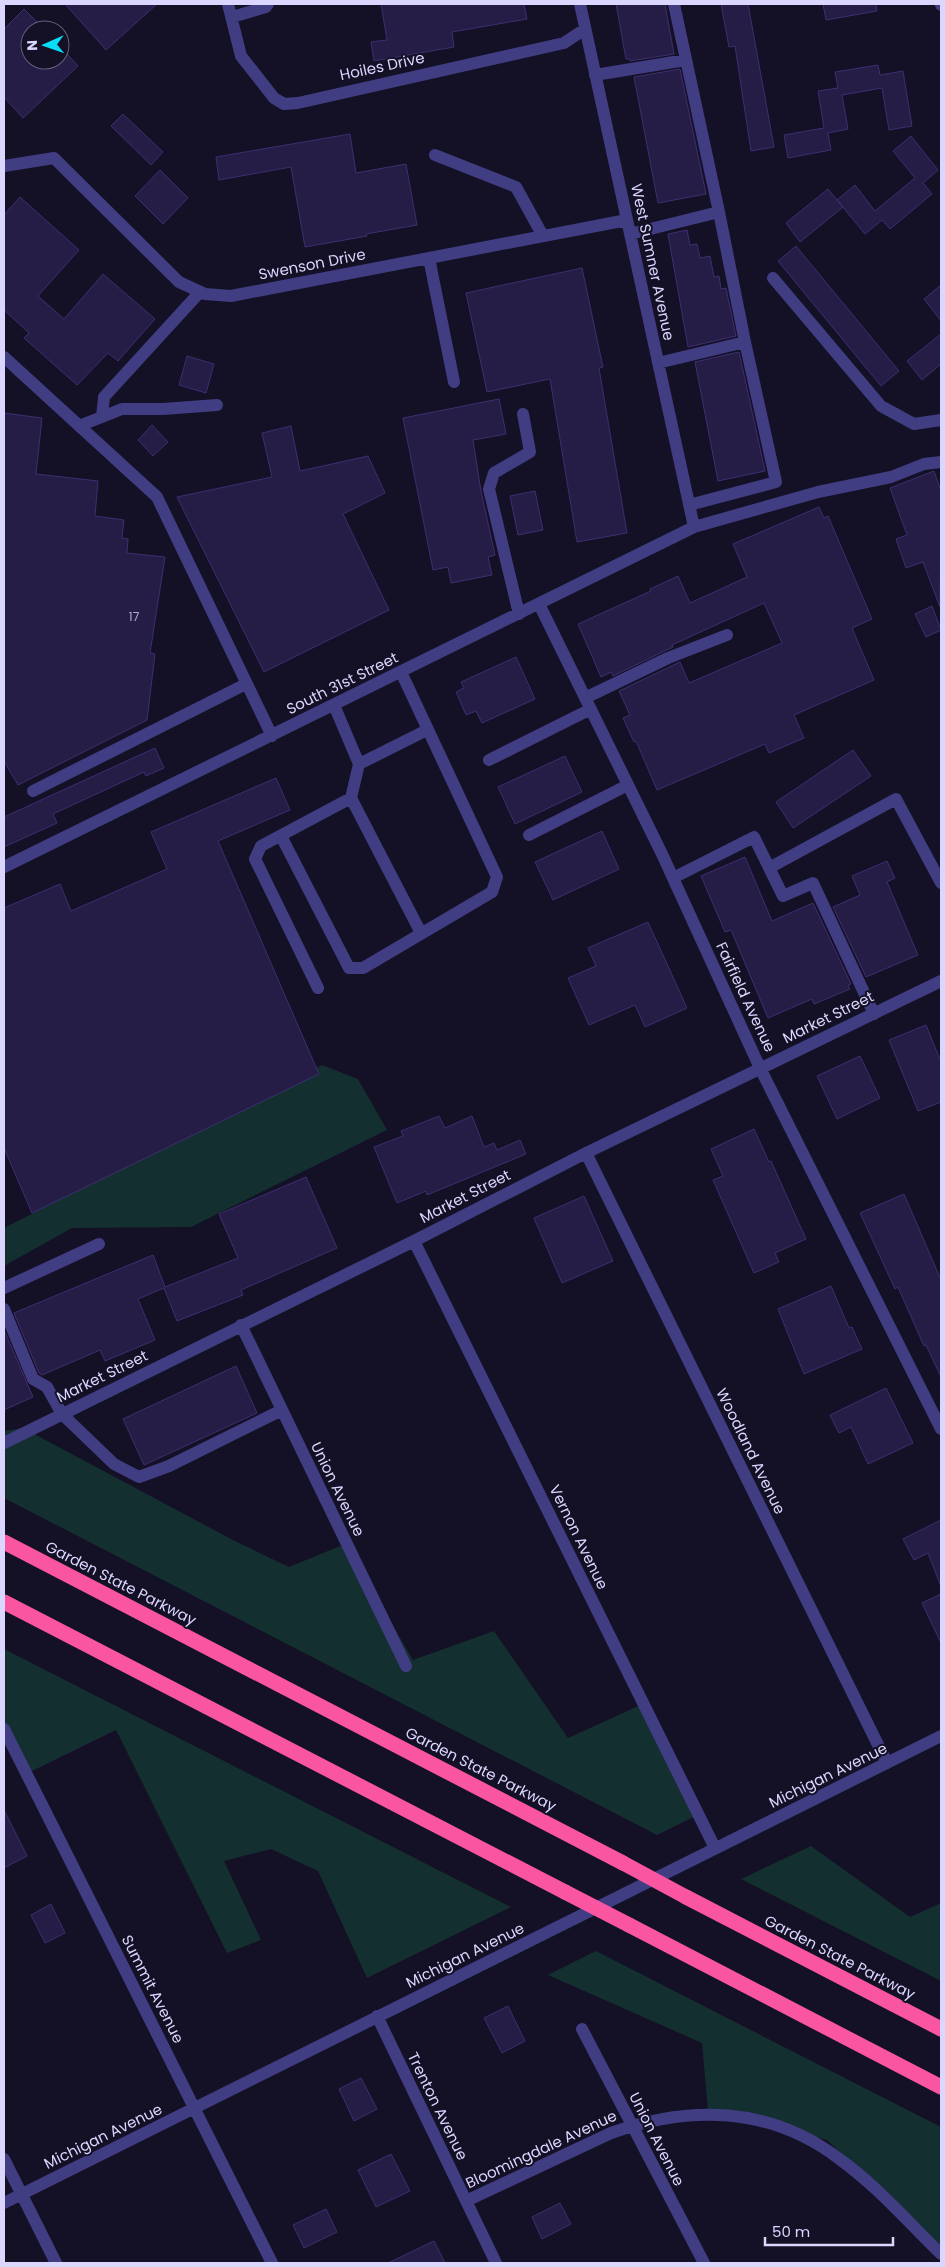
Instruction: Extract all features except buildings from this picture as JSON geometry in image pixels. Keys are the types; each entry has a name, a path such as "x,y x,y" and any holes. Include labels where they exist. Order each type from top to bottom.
{"highway":[{"name":"Garden State Parkway","path":"4,1542 941,2029"},
{"path":"4,1602 941,2087"}],"street":[{"path":"228,4 232,17 266,7 268,4"},
{"name":"West Sumner Avenue","path":"580,4 694,527"},
{"path":"674,4 776,482 689,505"},
{"name":"Hoiles Drive","path":"232,17 241,56 274,98 284,104 298,103 564,43 585,29"},
{"path":"595,75 686,60"},
{"path":"436,156 516,187 543,236"},
{"name":"Swenson Drive","path":"4,166 54,158 179,282 200,292 231,296 627,220"},
{"path":"630,234 719,212"},
{"path":"429,258 454,382"},
{"path":"772,278 880,406 914,424 941,420"},
{"path":"102,417 104,398 200,292"},
{"path":"658,363 745,342"},
{"path":"4,358 157,497 272,736"},
{"path":"78,426 122,409 163,409 217,405"},
{"path":"519,614 489,489 494,474 530,452 523,414"},
{"name":"South 31st Street","path":"4,867 694,527 818,492 891,477 924,464 941,462"},
{"name":"Fairfield Avenue","path":"539,604 673,878 760,1068 941,1429"},
{"path":"489,760 668,658 727,635"},
{"path":"281,836 349,968 363,968 492,892 497,877 401,672"},
{"path":"33,791 246,684"},
{"path":"334,705 359,764 351,798 421,933"},
{"path":"359,764 427,730"},
{"path":"529,835 628,785"},
{"path":"318,988 255,859 261,846 351,798"},
{"path":"769,868 896,799 941,883"},
{"path":"673,878 754,837 783,896 813,883 874,1014"},
{"name":"Market Street","path":"4,1443 586,1153 941,981"},
{"name":"Woodland Avenue","path":"586,1153 887,1763"},
{"name":"Vernon Avenue","path":"414,1240 715,1848"},
{"path":"4,1288 99,1244"},
{"path":"4,1309 33,1380 47,1387 62,1414 114,1464 139,1477 169,1466 282,1410"},
{"name":"Union Avenue","path":"241,1325 406,1666"},
{"name":"Summit Avenue","path":"4,1729 272,2263"},
{"name":"Michigan Avenue","path":"4,2203 941,1736"},
{"name":"Trenton Avenue","path":"377,2016 496,2263"},
{"name":"Union Avenue","path":"582,2029 704,2263"},
{"name":"Bloomingdale Avenue","path":"466,2201 611,2133 682,2114 713,2114 752,2119 797,2134 838,2157 941,2254"},
{"path":"4,2159 56,2263"}],"green space":[{"path":"322,1065 358,1079 387,1130 191,1227 72,1228 4,1266 4,1228"},
{"path":"23,1428 233,1540 289,1567 345,1544 413,1660 494,1631 568,1738 645,1703 704,1812 657,1835 4,1498 4,1431"},
{"path":"4,1649 511,1907 367,1978 318,1871 271,1849 224,1861 261,1940 227,1953 116,1730 28,1773 4,1726"},
{"path":"811,1846 910,1917 941,1903 941,1981 741,1879"},
{"path":"596,1951 941,2127 941,2251 827,2140 708,2111 702,2043 548,1975"}]}
